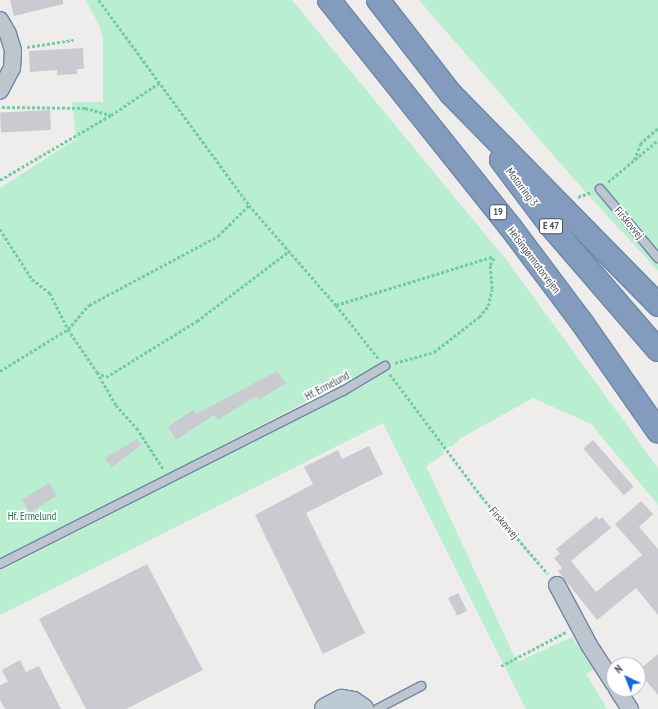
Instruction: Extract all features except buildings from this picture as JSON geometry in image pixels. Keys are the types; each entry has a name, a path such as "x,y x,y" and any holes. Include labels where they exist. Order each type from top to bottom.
{"highway":[{"name":"Helsingørmotorvejen","path":"329,0 511,228 583,324 658,431"},
{"path":"378,0 451,94 658,305"},
{"name":"Motorring 3","path":"451,94 550,225 658,350"}],"street":[{"path":"0,20 8,34 13,50 12,68 0,91"},
{"path":"557,585 606,671"},
{"path":"622,697 630,709"},
{"path":"326,707 348,701 362,709"}],"lane":[{"name":"Firskovvej","path":"600,189 658,258"},
{"name":"Hf. Ermelund","path":"0,564 343,391 385,366"},
{"path":"377,709 421,686"}],"path":[{"name":"Firskovvej","path":"99,0 249,205 288,252 336,305 385,366 482,497 557,585"},
{"path":"13,50 73,40"},
{"path":"0,180 111,115 159,83"},
{"path":"0,105 86,108 111,115"},
{"path":"634,160 640,144 658,128"},
{"path":"600,189 658,140"},
{"path":"0,371 68,329 89,305 218,236 249,205"},
{"path":"0,229 32,279 50,293 68,329 97,372 116,405 136,428 170,478"},
{"path":"97,372 106,377 197,321 288,252"},
{"path":"336,305 495,256 490,265 492,289 488,306 479,317 434,352 385,366"},
{"path":"501,666 578,624"}],"green space":[{"path":"85,0 292,0 508,262 658,468 658,505 591,424 533,398 459,439 453,446 445,447 443,455 426,466 517,662 572,637 594,670 586,674 607,709 526,709 383,423 0,615 0,571 369,383 348,387 344,382 0,561 0,188 76,139 72,102 103,102 103,37 99,24"},
{"path":"419,0 658,0 658,271 581,187"}]}
